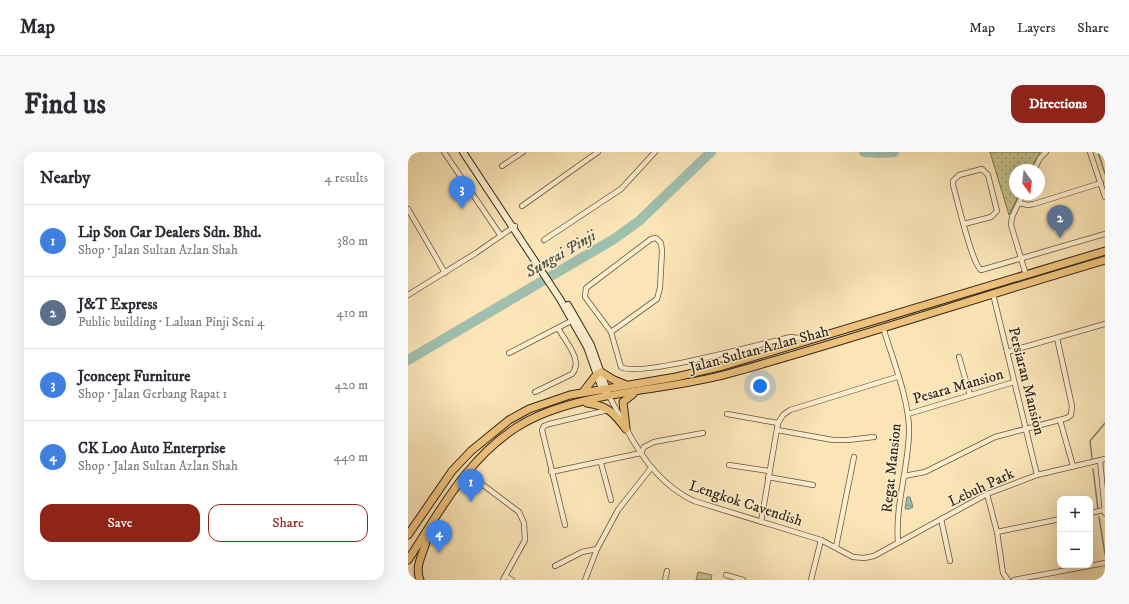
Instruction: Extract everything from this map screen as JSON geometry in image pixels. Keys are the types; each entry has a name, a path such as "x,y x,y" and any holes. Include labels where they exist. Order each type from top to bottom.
{"main road":[{"name":"Jalan Sultan Azlan Shah","path":"408,535 452,471 471,450 489,435 529,409 550,401 583,392 628,385 723,366 1105,251"},
{"name":"Jalan Sultan Azlan Shah","path":"408,560 466,472 498,440 530,419 547,412 583,402 725,375 1102,260"},
{"path":"1026,275 1034,277 1057,269 1102,260"},
{"path":"583,392 599,373 628,385"},
{"path":"626,429 623,402 628,396 639,391"},
{"path":"583,402 610,409 626,429"},
{"path":"420,580 418,568 427,542 428,529"}],"street":[{"path":"444,152 501,236"},
{"path":"464,152 514,226"},
{"path":"467,152 574,320 599,373 604,389 610,396"},
{"path":"502,166 523,152"},
{"path":"522,206 598,152"},
{"path":"544,240 621,189 655,152"},
{"path":"1037,164 1046,152"},
{"path":"1090,152 1105,197"},
{"path":"964,224 991,217 997,211 988,175 982,169 959,175 953,181 964,224 977,268 981,270 1105,234"},
{"path":"1019,203 1028,205 1034,204 1101,183"},
{"path":"1020,200 1012,217 1011,225 1026,275"},
{"path":"408,209 445,273"},
{"path":"408,295 445,273 514,226"},
{"path":"610,332 658,299 662,251 661,243 656,238 651,239 586,288 584,292 585,297 610,332 618,362 621,367 625,369 672,364 792,337 798,338 802,342"},
{"name":"Persiaran Mansion","path":"993,294 1037,475"},
{"path":"509,353 574,320"},
{"path":"1007,352 1105,324"},
{"name":"Regat Mansion","path":"883,327 908,414 909,443 898,519 898,542"},
{"path":"535,392 572,374 576,370 577,364 575,358 558,328"},
{"path":"904,476 925,472 995,437 1067,418 1073,411 1057,338"},
{"path":"959,357 970,395"},
{"path":"761,522 778,423 783,415 790,410 897,377"},
{"name":"Pesara Mansion","path":"908,414 1014,382"},
{"name":"Lengkok Cavendish","path":"610,396 626,429 640,453 667,485 683,496 694,501 821,540 853,557 864,558 874,556"},
{"path":"565,525 542,430 544,426 610,409"},
{"path":"727,414 778,423"},
{"path":"1060,420 1073,466"},
{"path":"777,430 833,440 874,437"},
{"path":"551,472 601,463 640,453 644,447 654,442 703,433"},
{"path":"836,547 854,456"},
{"path":"1093,513 1105,511 1103,459"},
{"name":"Lebuh Park","path":"874,556 987,494 1037,475 1103,459"},
{"path":"601,463 611,500"},
{"path":"730,465 769,471"},
{"path":"585,580 597,549 618,510 652,468"},
{"path":"466,472 519,512 524,523 525,540 504,578 512,580"},
{"path":"768,477 813,485"},
{"path":"987,494 997,532 1006,579"},
{"path":"941,519 950,561"},
{"path":"997,532 1057,520"},
{"path":"811,580 821,540"},
{"path":"555,566 582,552 597,549"},
{"path":"1014,580 1105,563"},
{"path":"665,580 667,571"},
{"path":"726,575 743,580"}],"shaded area":[{"path":"990,152 1040,152 1034,164 1009,164 1009,200 1016,200 1009,215"},
{"path":"698,572 712,575 711,580 696,580"}],"water":[{"path":"907,497 910,497 913,507 905,509"}],"waterway":[{"name":"Sungai Pinji","path":"408,360 614,239 639,221 711,152"},
{"name":"Sungai Pinji","path":"864,152 894,152"},
{"path":"1098,152 1105,174"},
{"path":"1092,458 1090,441 1105,423"},
{"path":"1093,469 1098,509"},
{"path":"1099,517 1105,554"}],"place":[{"name":"Jconcept Furniture","path":"462,209"},
{"name":"J&T Express","path":"1060,238"},
{"name":"Lip Son Car Dealers Sdn. Bhd.","path":"471,502"},
{"name":"CK Loo Auto Enterprise","path":"439,553"}]}
